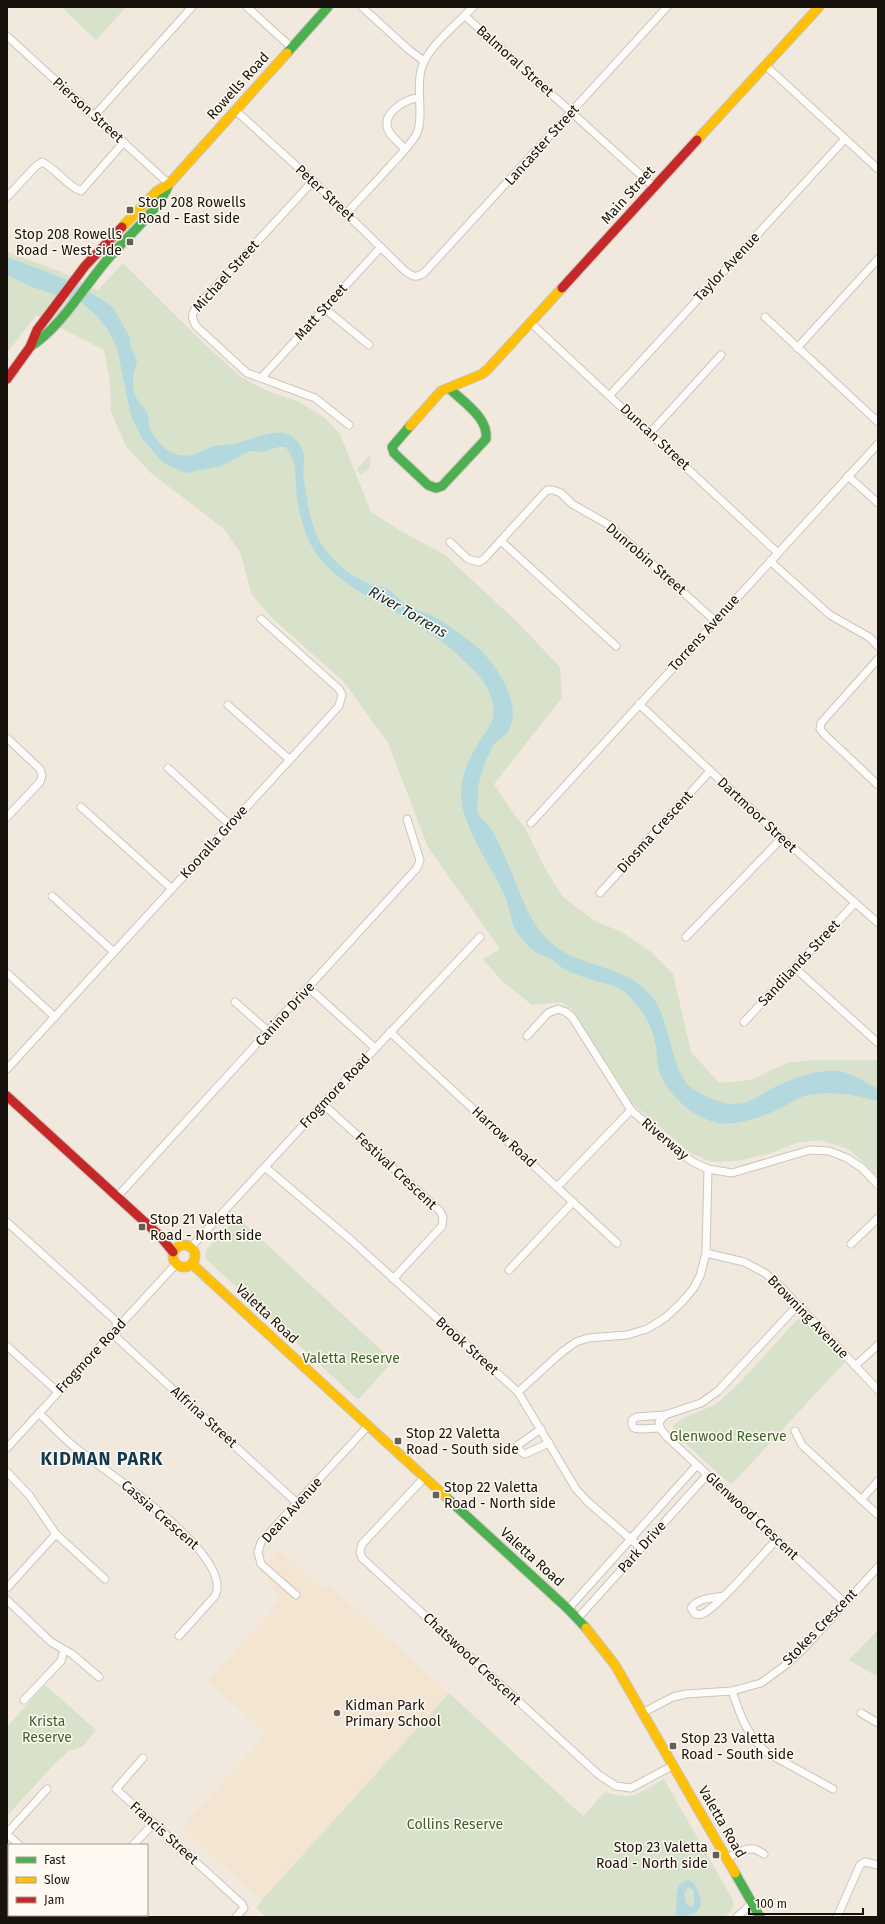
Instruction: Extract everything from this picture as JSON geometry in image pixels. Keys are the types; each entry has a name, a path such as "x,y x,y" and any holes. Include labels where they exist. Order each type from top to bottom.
{"street":[{"path":"95,115 192,7"},
{"path":"247,7 291,48"},
{"name":"Rowells Road","path":"30,347 37,330 85,266 157,191 169,184 328,7"},
{"path":"362,7 409,50 424,61"},
{"path":"347,213 405,149 416,134 420,124 418,98 421,70 424,61 432,50 473,7"},
{"name":"Lancaster Street","path":"413,277 424,273 667,7"},
{"name":"Main Street","path":"449,388 484,423 487,430 486,439 442,486 436,488 428,485 394,453 392,448 440,391 484,372 820,7"},
{"name":"Balmoral Street","path":"464,16 654,187"},
{"name":"Pierson Street","path":"7,36 169,184"},
{"path":"766,65 878,169"},
{"path":"405,149 387,127 388,119 404,102 418,98"},
{"name":"Peter Street","path":"235,110 313,181 413,277"},
{"name":"Taylor Avenue","path":"610,395 845,139"},
{"path":"7,197 36,166 42,162 50,165 72,188 81,191 124,142"},
{"name":"Michael Street","path":"313,181 192,314 192,319 196,326 247,373 315,398 349,425"},
{"name":"Rowells Road","path":"30,347 45,337 96,274 164,197 169,184"},
{"name":"Matt Street","path":"261,378 381,246"},
{"path":"797,348 878,259"},
{"path":"324,308 369,344"},
{"path":"765,317 878,422"},
{"name":"Duncan Street","path":"530,323 610,395 778,553"},
{"path":"7,379 30,347"},
{"path":"650,433 721,355"},
{"name":"Torrens Avenue","path":"531,823 878,444"},
{"path":"848,476 878,503"},
{"name":"Dunrobin Street","path":"501,541 547,490 553,490 561,493 572,504 584,512 609,525 715,621"},
{"path":"450,542 468,559 479,562 484,559 501,541 616,646"},
{"path":"770,561 830,616 869,637 878,646"},
{"name":"Kooralla Grove","path":"7,1069 339,706 342,695 339,689 261,619"},
{"path":"878,659 821,723 820,729 825,736 878,785"},
{"name":"Dartmoor Street","path":"640,704 782,838 878,923"},
{"path":"228,705 290,760"},
{"path":"7,738 40,769 42,774 40,782 7,817"},
{"path":"168,768 230,825"},
{"name":"Diosma Crescent","path":"600,893 710,771"},
{"path":"81,807 172,888"},
{"name":"Canino Drive","path":"117,1197 418,868 420,860 407,819"},
{"path":"686,937 782,838"},
{"path":"52,896 114,952"},
{"name":"Sandilands Street","path":"744,1022 855,903"},
{"name":"Frogmore Road","path":"191,1247 480,937"},
{"path":"795,968 878,1043"},
{"path":"7,973 55,1017"},
{"path":"309,988 375,1048"},
{"path":"235,1002 269,1032"},
{"name":"Riverway","path":"527,1036 548,1013 558,1009 566,1012 572,1017 631,1110 682,1155 708,1169 732,1173 810,1150 829,1151 847,1158 862,1168 878,1185"},
{"name":"Harrow Road","path":"390,1032 617,1243"},
{"path":"7,1096 175,1250"},
{"name":"Festival Crescent","path":"323,1104 440,1212 443,1217 442,1226 394,1279"},
{"path":"557,1187 631,1110"},
{"name":"Brook Street","path":"265,1167 394,1279 518,1392 576,1489 588,1502 641,1548"},
{"path":"518,1392 562,1352 576,1342 588,1338 627,1335 647,1329 665,1318 693,1289 700,1276 706,1253 708,1169"},
{"path":"509,1270 573,1202"},
{"path":"851,1244 878,1218"},
{"name":"Alfrina Street","path":"7,1222 116,1321 116,1338 297,1503"},
{"path":"186,1245 191,1247 195,1254 192,1264 185,1267 176,1264 172,1257 175,1250 186,1245"},
{"name":"Browning Avenue","path":"706,1253 744,1262 765,1273 782,1288 797,1306 878,1390"},
{"name":"Frogmore Road","path":"7,1448 176,1264"},
{"name":"Valetta Road","path":"192,1264 568,1609 577,1619 615,1665 644,1712 672,1766 760,1917"},
{"path":"665,1415 659,1422 660,1428 637,1429 632,1425 632,1420 637,1417 665,1415 701,1403 718,1391 797,1306"},
{"path":"855,1366 878,1345"},
{"path":"7,1346 58,1392"},
{"name":"Cassia Crescent","path":"39,1413 76,1448 151,1504 204,1555 218,1582 219,1590 179,1636"},
{"name":"Dean Avenue","path":"296,1595 261,1564 258,1552 261,1542 368,1426"},
{"name":"Glenwood Crescent","path":"660,1428 667,1437 776,1540 846,1603"},
{"path":"541,1429 522,1441 518,1445 518,1448 525,1454 549,1443"},
{"path":"795,1430 802,1445 878,1515"},
{"name":"Park Drive","path":"568,1609 697,1465"},
{"path":"7,1472 29,1496 56,1534 105,1579"},
{"name":"Park Drive","path":"577,1619 707,1475"},
{"name":"Chatswood Crescent","path":"424,1478 362,1544 360,1552 362,1558 599,1775 616,1786 631,1788 672,1766"},
{"path":"861,1500 878,1481"},
{"path":"7,1588 56,1534"},
{"path":"724,1596 776,1540"},
{"name":"Stokes Crescent","path":"644,1712 680,1696 732,1691 761,1683 787,1664 805,1647 878,1567"},
{"path":"7,1600 51,1642 72,1654 99,1677"},
{"path":"24,1700 61,1661 64,1650"},
{"path":"732,1691 741,1718 758,1744 766,1752 833,1789"},
{"path":"861,1714 878,1724"},
{"name":"Francis Street","path":"143,1758 116,1789 242,1904 244,1908 236,1917"},
{"path":"18,1844 7,1833 47,1789"},
{"path":"134,1844 154,1823"},
{"path":"726,1858 747,1849 755,1849 764,1854"},
{"path":"837,1917 860,1865 865,1862 878,1865"},
{"path":"737,1917 752,1903"}],"shaded area":[{"name":"Kidman Park Primary School","path":"279,1550 324,1591 329,1585 449,1693 262,1900 182,1828 266,1734 208,1681 280,1601 263,1568"}],"green space":[{"path":"61,7 126,7 96,40"},
{"path":"7,252 61,272 98,290 123,263 198,338 241,377 265,390 299,402 325,418 340,434 371,512 399,530 445,555 515,620 560,667 562,698 494,784 525,828 544,866 562,896 596,922 620,931 651,952 673,974 691,1052 719,1083 751,1080 787,1063 814,1060 878,1060 878,1177 850,1150 821,1140 796,1143 768,1154 736,1161 711,1162 689,1152 633,1104 572,1009 561,1002 532,1005 502,981 483,959 500,949 428,847 388,743 344,682 272,618 252,595 240,552 223,528 151,473 127,448 111,412 110,381 104,350 36,315 7,353"},
{"path":"369,456 371,458 369,469 360,475 357,469"},
{"name":"Valetta Reserve","path":"237,1217 393,1361 358,1400 205,1258 206,1250"},
{"name":"Glenwood Reserve","path":"800,1319 805,1320 845,1362 731,1485 675,1434 673,1426 683,1418 716,1404 721,1400 750,1372 796,1321"},
{"path":"878,1630 878,1677 849,1660"},
{"name":"Krista Reserve","path":"45,1685 96,1730 82,1747 69,1751 55,1763 7,1816 7,1727"},
{"name":"Collins Reserve","path":"449,1693 583,1816 605,1792 615,1795 630,1796 664,1779 733,1900 733,1908 725,1917 266,1917 256,1908 262,1900"}],"water":[{"name":"River Torrens","path":"7,257 63,278 90,292 113,307 130,338 131,349 137,361 134,371 133,390 137,399 147,413 149,426 153,435 162,446 175,454 189,456 214,446 233,444 261,435 283,433 290,435 298,443 304,453 303,476 313,525 324,547 337,563 361,580 388,589 405,604 435,617 475,645 483,653 499,674 506,687 511,700 513,712 511,724 505,735 495,743 483,770 478,792 478,814 494,834 529,914 548,940 561,950 574,957 629,978 642,987 654,999 664,1020 675,1060 685,1082 711,1099 728,1104 739,1104 799,1077 817,1072 835,1071 852,1075 878,1089 878,1101 832,1093 813,1094 799,1098 778,1110 760,1117 731,1123 714,1122 706,1119 682,1104 668,1089 663,1081 659,1070 654,1037 650,1026 642,1012 629,996 616,987 573,973 561,967 551,959 538,954 525,943 513,926 505,896 475,840 465,817 462,805 461,786 463,777 469,760 493,717 491,697 479,676 438,639 408,619 352,587 336,575 322,561 312,548 303,526 297,496 294,466 289,452 285,447 279,447 262,452 250,451 221,466 186,473 163,463 142,438 131,416 117,348 108,330 96,315 82,303 32,287 7,275"},
{"path":"688,1880 694,1884 701,1904 696,1912 692,1914 675,1917 677,1890 683,1882","holes":["688,1887 694,1891 694,1905 690,1907 686,1904 684,1894"]}],"traffic: fast":[{"path":"287,53 328,7"},
{"path":"30,347 41,339 62,318 107,260 150,214 169,184"},
{"path":"410,426 392,447 394,453 428,485 436,488 442,486 486,439 486,431 479,417 449,388"},
{"path":"446,1497 568,1609 586,1628"},
{"path":"735,1873 760,1917"}],"traffic: slow":[{"path":"697,140 819,7"},
{"path":"122,227 157,191 169,184 287,53"},
{"path":"410,426 441,391 482,374 488,369 562,288"},
{"path":"180,1245 188,1245 195,1252 195,1256 195,1260 188,1267 180,1267 173,1260 173,1252 180,1245"},
{"path":"192,1264 446,1497"},
{"path":"586,1628 615,1665 735,1873"}],"traffic: jam":[{"path":"562,288 697,140"},
{"path":"7,379 30,347 37,330 85,266 122,227"},
{"path":"7,1096 159,1235 173,1252"}],"place":[{"name":"Stop 208 Rowells Road - East side","path":"130,210"},
{"name":"Stop 208 Rowells Road - West side","path":"130,242"},
{"name":"Stop 21 Valetta Road - North side","path":"142,1227"},
{"name":"Stop 22 Valetta Road - South side","path":"398,1441"},
{"name":"Stop 22 Valetta Road - North side","path":"436,1495"},
{"name":"Kidman Park Primary School","path":"337,1713"},
{"name":"Stop 23 Valetta Road - South side","path":"673,1746"},
{"name":"Stop 23 Valetta Road - North side","path":"716,1855"}],"district":[{"name":"KIDMAN PARK","path":"102,1459"}]}
